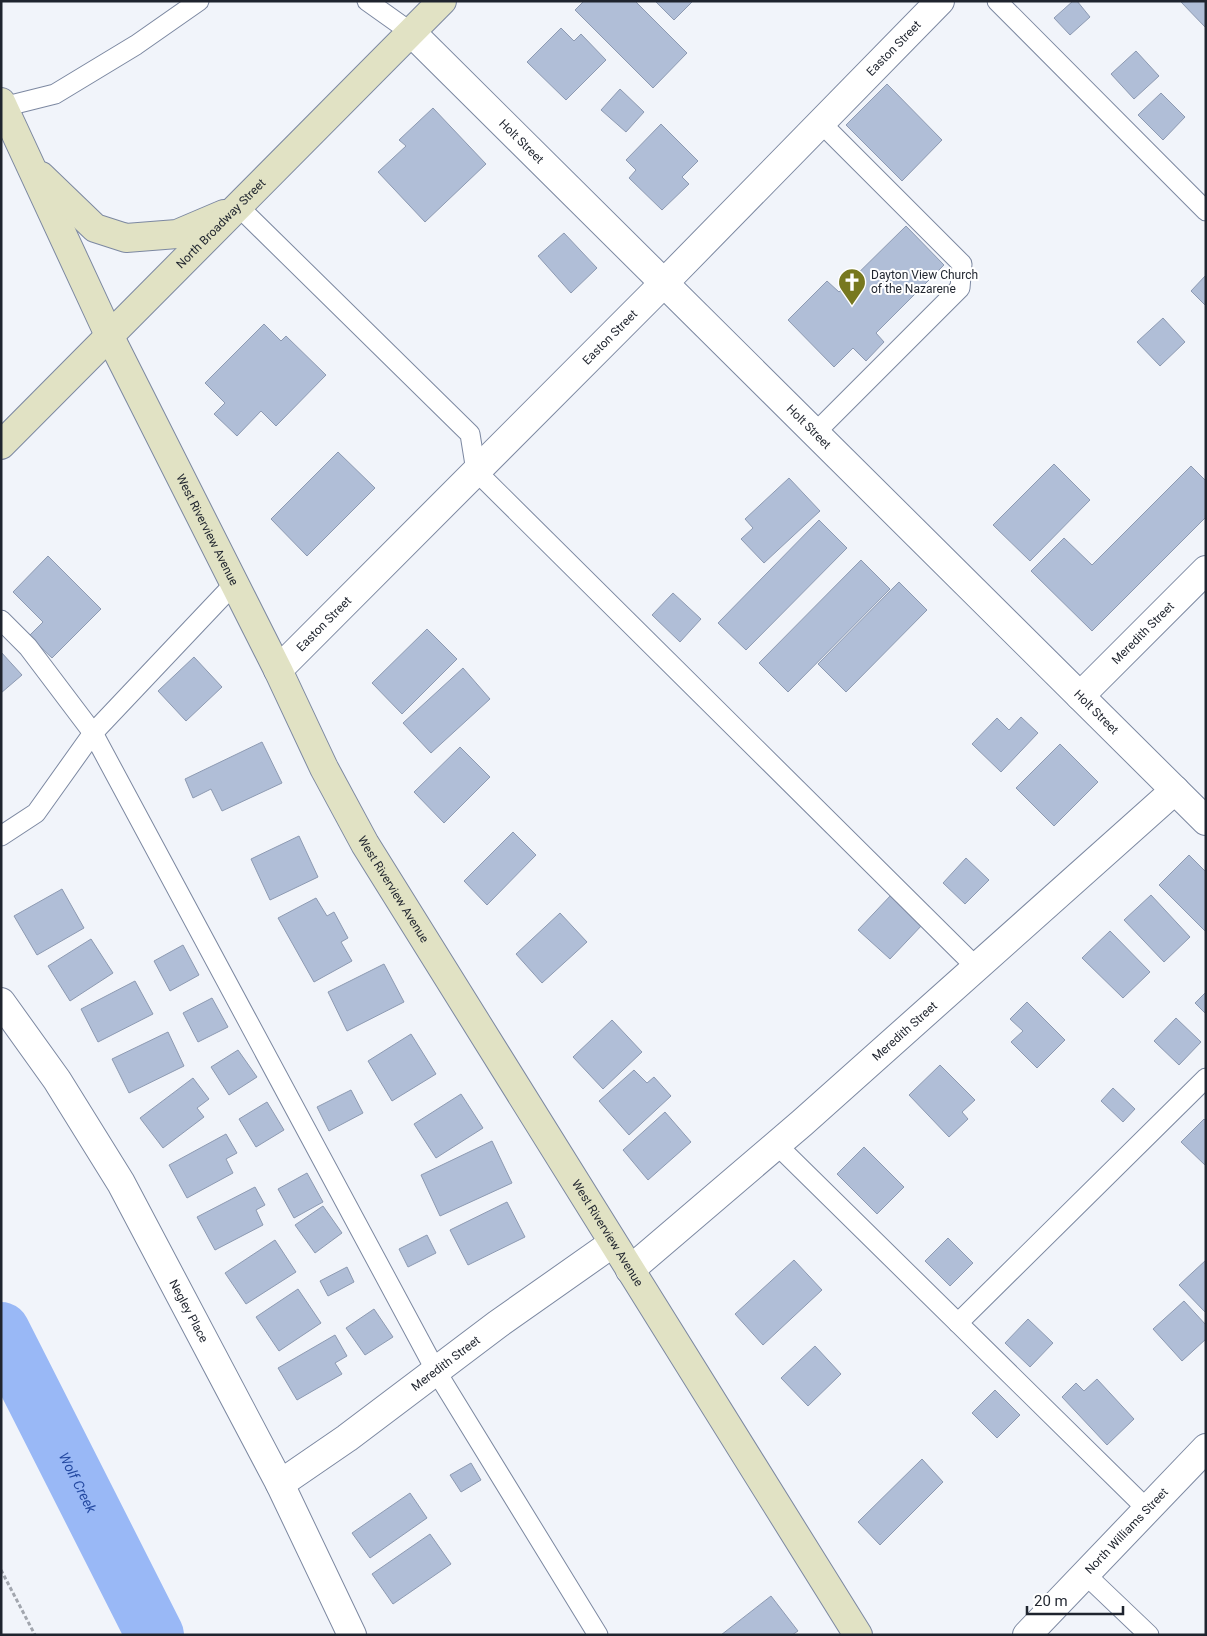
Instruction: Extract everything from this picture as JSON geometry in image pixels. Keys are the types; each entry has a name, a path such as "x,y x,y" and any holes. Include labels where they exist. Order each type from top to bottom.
{"street":[{"name":"North Broadway Street","path":"1,446 442,1"},
{"name":"Easton Street","path":"278,670 664,283 940,1"},
{"name":"Holt Street","path":"412,32 1206,820"},
{"name":"West Riverview Avenue","path":"2,105 109,335 278,670 324,768 365,844 858,1635"},
{"path":"29,164 95,228 126,238 177,234 239,207"},
{"name":"Meredith Street","path":"1080,696 1206,570"},
{"name":"Meredith Street","path":"630,1270 776,1144 1175,790"},
{"name":"Negley Place","path":"1,1002 58,1080 121,1183 280,1484 352,1635"},
{"name":"Meredith Street","path":"280,1484 347,1438 498,1324 613,1243"},
{"name":"North Williams Street","path":"1026,1635 1206,1448"}],"lane":[{"path":"2,105 54,94 136,46 199,1"},
{"path":"367,1 412,32"},
{"path":"996,1 1206,211"},
{"path":"815,432 960,288 962,264 821,123"},
{"path":"239,207 470,434 476,472 976,967"},
{"path":"1,836 36,813 93,733 234,584"},
{"path":"1,620 28,647 93,733 436,1371 598,1635"},
{"path":"958,1323 1206,1078"},
{"path":"776,1144 1147,1509"},
{"path":"1085,1574 1149,1635"}],"path":[{"path":"1,1570 35,1635"}],"building":[{"path":"584,1 635,1 687,53 653,88 575,10"},
{"path":"655,1 693,1 674,20"},
{"path":"1073,1 1077,1 1090,17 1070,35 1054,18"},
{"path":"1206,1 1206,28 1181,2"},
{"path":"561,28 574,41 581,34 606,60 566,100 527,62"},
{"path":"1136,51 1159,76 1134,99 1111,74"},
{"path":"887,84 942,140 902,181 846,125"},
{"path":"620,89 644,112 626,132 601,110"},
{"path":"1161,93 1185,117 1163,140 1138,115"},
{"path":"433,108 486,164 425,222 378,172 406,146 399,140"},
{"path":"661,124 698,161 682,177 689,184 662,210 629,178 636,170 626,160"},
{"name":"Dayton View Church of the Nazarene","path":"906,226 944,265 876,333 884,342 866,361 853,348 834,367 788,320 827,281 839,292"},
{"path":"564,233 597,268 571,293 538,256"},
{"path":"1206,275 1206,306 1191,291"},
{"path":"1163,318 1185,342 1160,366 1137,342"},
{"path":"264,324 281,341 286,336 326,375 276,426 261,411 237,436 214,414 225,403 205,383"},
{"path":"338,452 375,488 307,556 271,519"},
{"path":"1054,464 1090,500 1030,561 993,525"},
{"path":"1191,466 1206,481 1206,517 1092,631 1031,571 1064,538 1092,565"},
{"path":"789,478 820,511 764,563 741,539 753,528 745,519"},
{"path":"819,520 847,548 746,650 718,623"},
{"path":"48,556 101,609 52,658 29,636 43,622 13,592"},
{"path":"861,560 890,589 788,692 759,663"},
{"path":"899,582 927,610 846,692 818,664"},
{"path":"673,593 701,619 680,642 652,615"},
{"path":"427,629 457,659 402,714 372,683"},
{"path":"1,652 22,675 1,693"},
{"path":"194,657 222,687 186,721 158,691"},
{"path":"463,668 490,699 431,753 403,723"},
{"path":"1021,717 1038,733 1001,772 972,744 997,718 1009,730"},
{"path":"262,742 282,783 222,811 211,789 193,798 185,779"},
{"path":"1060,744 1098,782 1054,826 1016,788"},
{"path":"460,747 490,777 444,823 414,792"},
{"path":"513,832 536,855 487,905 464,881"},
{"path":"299,836 318,877 270,900 251,859"},
{"path":"1189,855 1206,872 1206,932 1159,885"},
{"path":"966,858 989,880 965,904 943,883"},
{"path":"62,889 84,928 37,955 14,916"},
{"path":"892,894 923,924 890,959 858,930"},
{"path":"1151,895 1190,937 1164,962 1124,920"},
{"path":"316,898 327,916 334,912 348,938 341,942 352,961 314,982 278,918"},
{"path":"560,913 587,942 542,983 516,954"},
{"path":"1110,931 1150,972 1123,998 1082,958"},
{"path":"91,939 113,973 70,1001 48,966"},
{"path":"183,945 199,975 170,991 154,961"},
{"path":"384,964 404,1002 347,1031 328,992"},
{"path":"135,981 153,1014 98,1042 81,1009"},
{"path":"1206,992 1206,1014 1195,1003"},
{"path":"212,998 228,1027 198,1042 183,1013"},
{"path":"1027,1002 1065,1040 1037,1068 1011,1042 1023,1031 1010,1019"},
{"path":"1176,1018 1201,1042 1179,1065 1154,1041"},
{"path":"612,1020 642,1052 603,1089 573,1057"},
{"path":"168,1032 184,1066 129,1093 112,1059"},
{"path":"411,1034 436,1074 392,1101 368,1061"},
{"path":"238,1050 257,1077 229,1095 211,1067"},
{"path":"940,1065 975,1100 962,1112 968,1119 949,1137 909,1095"},
{"path":"634,1070 647,1083 654,1077 671,1096 629,1135 599,1101"},
{"path":"193,1078 209,1099 197,1108 204,1117 163,1148 140,1118"},
{"path":"1113,1088 1135,1109 1123,1122 1101,1101"},
{"path":"351,1090 363,1113 329,1131 317,1107"},
{"path":"461,1094 483,1128 436,1158 414,1124"},
{"path":"267,1102 284,1130 256,1147 239,1119"},
{"path":"665,1112 691,1142 648,1180 623,1150"},
{"path":"1204,1119 1206,1121 1206,1166 1181,1142"},
{"path":"226,1134 237,1153 226,1159 233,1173 187,1198 169,1165"},
{"path":"492,1141 512,1183 440,1216 421,1175"},
{"path":"864,1147 904,1187 877,1214 837,1174"},
{"path":"307,1173 323,1202 294,1218 278,1189"},
{"path":"255,1187 265,1205 256,1210 263,1225 215,1250 197,1217"},
{"path":"507,1202 525,1237 468,1265 450,1230"},
{"path":"323,1206 342,1233 315,1253 295,1225"},
{"path":"427,1235 436,1253 408,1267 399,1249"},
{"path":"948,1238 973,1263 950,1286 925,1261"},
{"path":"275,1240 296,1272 246,1304 225,1273"},
{"path":"794,1260 822,1290 763,1345 735,1314"},
{"path":"1206,1260 1206,1313 1179,1285"},
{"path":"347,1267 354,1282 328,1296 320,1281"},
{"path":"298,1289 321,1323 279,1351 256,1317"},
{"path":"1184,1301 1206,1325 1206,1339 1182,1361 1153,1329"},
{"path":"374,1309 393,1337 365,1355 346,1328"},
{"path":"1028,1319 1053,1343 1030,1367 1005,1343"},
{"path":"335,1335 347,1356 335,1363 342,1374 297,1400 278,1368"},
{"path":"815,1346 841,1374 808,1406 781,1378"},
{"path":"1097,1379 1134,1419 1107,1445 1062,1397 1076,1383 1084,1391"},
{"path":"995,1390 1020,1415 997,1438 972,1413"},
{"path":"922,1459 943,1482 880,1545 858,1522"},
{"path":"471,1463 481,1480 461,1492 450,1475"},
{"path":"410,1493 427,1518 370,1558 352,1533"},
{"path":"430,1534 451,1564 393,1604 372,1574"},
{"path":"771,1596 798,1631 792,1635 721,1635"}],"waterway":[{"name":"Wolf Creek","path":"1,1331 155,1635"}],"place":[{"name":"Dayton View Church of the Nazarene","path":"852,306"}]}
